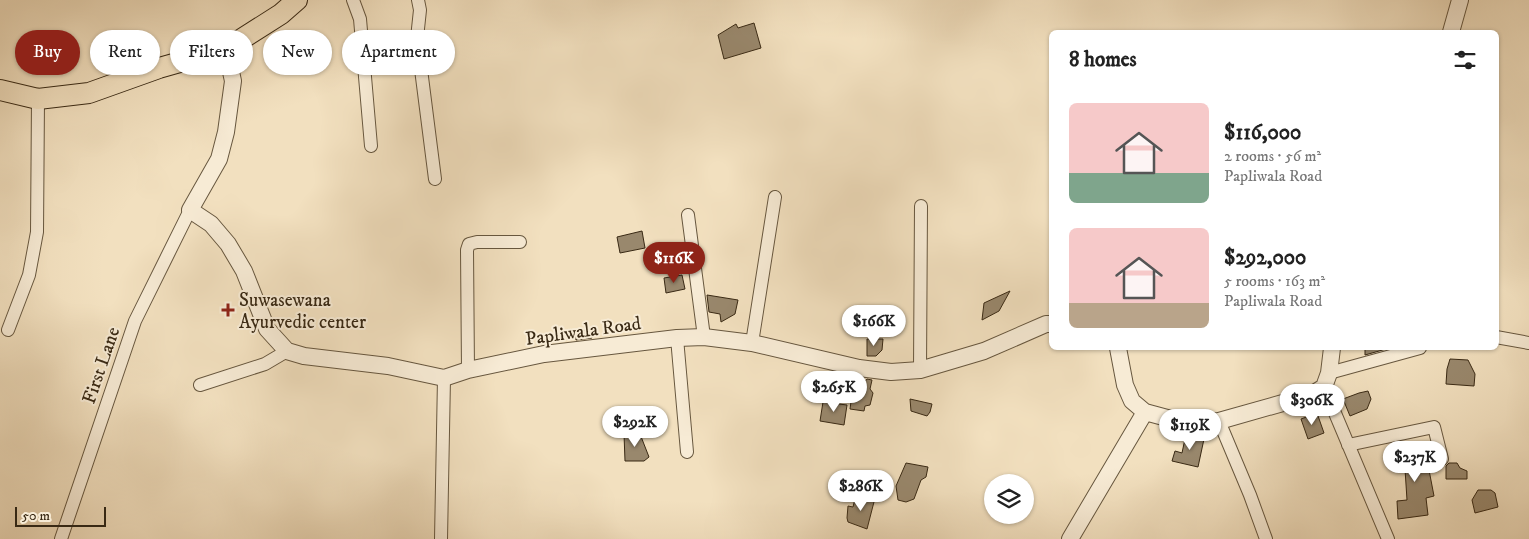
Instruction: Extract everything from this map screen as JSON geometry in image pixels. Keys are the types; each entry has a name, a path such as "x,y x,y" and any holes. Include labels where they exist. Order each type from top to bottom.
{"main road":[{"path":"253,32 281,14 297,0"},
{"path":"0,90 38,99 89,93 170,65"}],"street":[{"path":"353,0 360,18 371,146"},
{"path":"418,0 420,10 418,38 435,179"},
{"path":"1452,30 1460,0"},
{"path":"232,75 233,81 226,132 219,159 190,210 210,224 228,244 244,271 267,329 287,351 304,356 388,366 444,378 441,539"},
{"path":"8,330 29,275 37,232 38,99"},
{"path":"752,343 775,197"},
{"path":"920,370 921,206"},
{"name":"First Lane","path":"61,539 135,321 190,210"},
{"path":"688,216 704,337"},
{"path":"468,370 467,250 469,244 478,242 520,242"},
{"name":"Papliwala Road","path":"444,378 468,370 544,354 677,338 704,337 752,343 859,368 891,372 920,370 984,351 1049,324"},
{"path":"677,338 687,452"},
{"path":"1499,338 1529,343"},
{"path":"1118,350 1125,385 1132,401 1145,412 1182,422 1219,421 1311,394 1327,380 1414,350"},
{"path":"1332,350 1327,380 1348,445 1388,539"},
{"path":"200,385 265,364 287,351"},
{"path":"1070,539 1145,412"},
{"path":"1219,421 1266,539"},
{"path":"1348,445 1434,426 1442,459"}],"building":[{"path":"754,23 761,48 724,59 718,35 736,24 738,28"},
{"path":"642,231 645,248 620,253 617,237"},
{"path":"682,275 685,289 666,293 664,278"},
{"path":"1010,291 999,311 982,320 984,303"},
{"path":"707,295 738,300 735,314 721,322 720,314 709,312"},
{"path":"589,329 592,338 576,340 575,333"},
{"path":"867,339 883,339 882,350 876,356 867,356"},
{"path":"1365,350 1382,350 1365,355"},
{"path":"1450,359 1468,360 1475,374 1474,386 1446,384"},
{"path":"867,379 872,380 870,389 873,393 870,405 865,406 864,411 850,409 853,387 860,388"},
{"path":"1368,391 1371,399 1367,409 1350,416 1343,399"},
{"path":"910,399 932,404 927,416 911,411"},
{"path":"823,402 847,405 844,425 820,421"},
{"path":"1317,413 1324,433 1308,439 1301,419"},
{"path":"624,434 640,434 649,457 644,461 625,461"},
{"path":"1186,434 1204,439 1198,467 1172,461 1175,451 1182,453"},
{"path":"1424,444 1434,496 1426,498 1428,515 1398,519 1397,501 1407,500 1405,469 1403,469 1400,450"},
{"path":"906,463 928,467 926,477 921,480 914,499 906,502 898,500 896,486"},
{"path":"1449,463 1457,463 1460,468 1467,471 1467,479 1446,479 1446,466"},
{"path":"1478,490 1491,490 1495,493 1498,507 1475,513 1472,500"},
{"path":"864,496 875,498 867,529 848,522 847,518 848,506 853,507 855,499"}],"place":[{"name":"Suwasewana Ayurvedic center","path":"228,310"}]}
